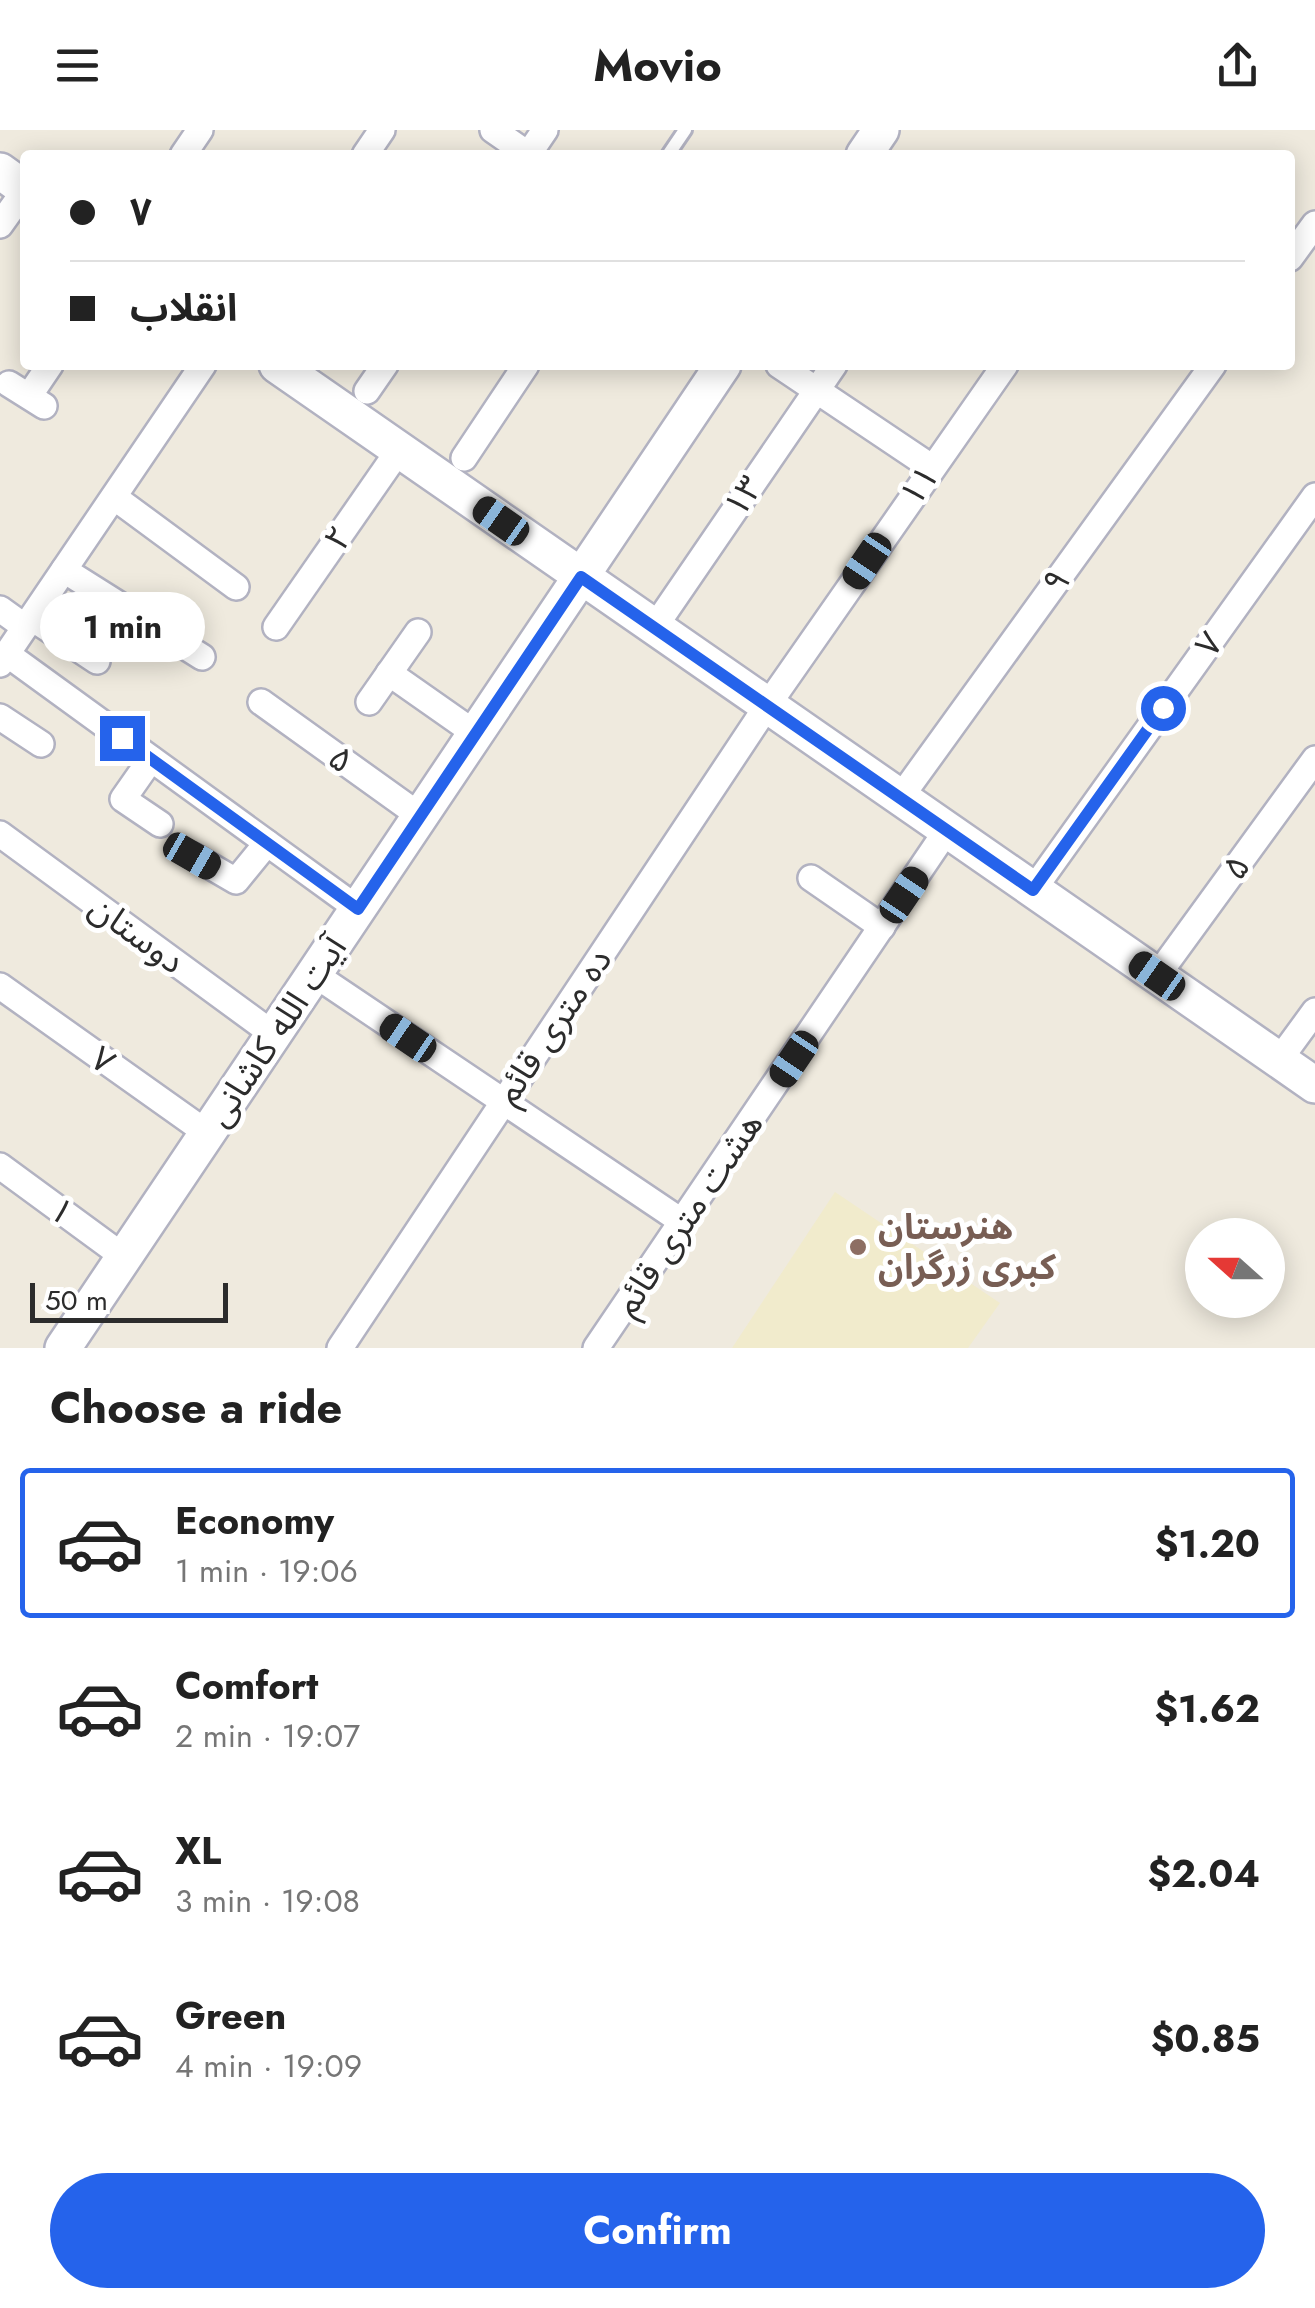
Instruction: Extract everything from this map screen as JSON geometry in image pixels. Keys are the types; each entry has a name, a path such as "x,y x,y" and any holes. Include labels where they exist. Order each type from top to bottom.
{"street":[{"path":"493,130 522,150"},
{"path":"0,171 20,186"},
{"path":"0,226 20,197"},
{"path":"1295,251 1315,224"},
{"path":"27,395 46,370"},
{"path":"200,370 4,659 152,759 358,909"},
{"path":"284,370 1315,1085"},
{"path":"367,391 382,370"},
{"path":"464,458 523,370"},
{"name":"آیت الله کاشانی","path":"62,1348 721,370"},
{"path":"785,370 931,468"},
{"name":"۱۳","path":"654,628 830,370"},
{"name":"۱۱","path":"767,706 1001,370"},
{"name":"۹","path":"900,798 1209,370"},
{"name":"۲","path":"276,627 399,450"},
{"name":"۷","path":"1033,890 1315,496"},
{"path":"114,497 236,587"},
{"path":"64,570 202,657"},
{"path":"0,609 97,661"},
{"path":"369,702 418,632"},
{"path":"390,674 476,734"},
{"name":"۵","path":"261,702 420,816"},
{"name":"ده متری قائم","path":"340,1348 767,706"},
{"path":"0,717 41,744"},
{"path":"152,759 123,799 160,824"},
{"name":"۵","path":"1157,976 1315,759"},
{"name":"هشت متری قائم","path":"596,1348 684,1224 947,830"},
{"name":"دوستان","path":"0,834 274,1034"},
{"path":"192,856 236,881 267,843"},
{"path":"811,878 882,927"},
{"path":"314,974 684,1224"},
{"name":"۷","path":"0,986 207,1133"},
{"path":"1279,1060 1315,1011"},
{"name":"۱","path":"0,1166 124,1257"}],"shaded area":[{"name":"هنرستان کبری زرگران","path":"835,1192 1000,1303 968,1348 732,1348"}],"place":[{"name":"هنرستان کبری زرگران","path":"858,1247"}],"route":[{"path":"122,738 358,909 581,577 1033,890 1163,708"}]}
